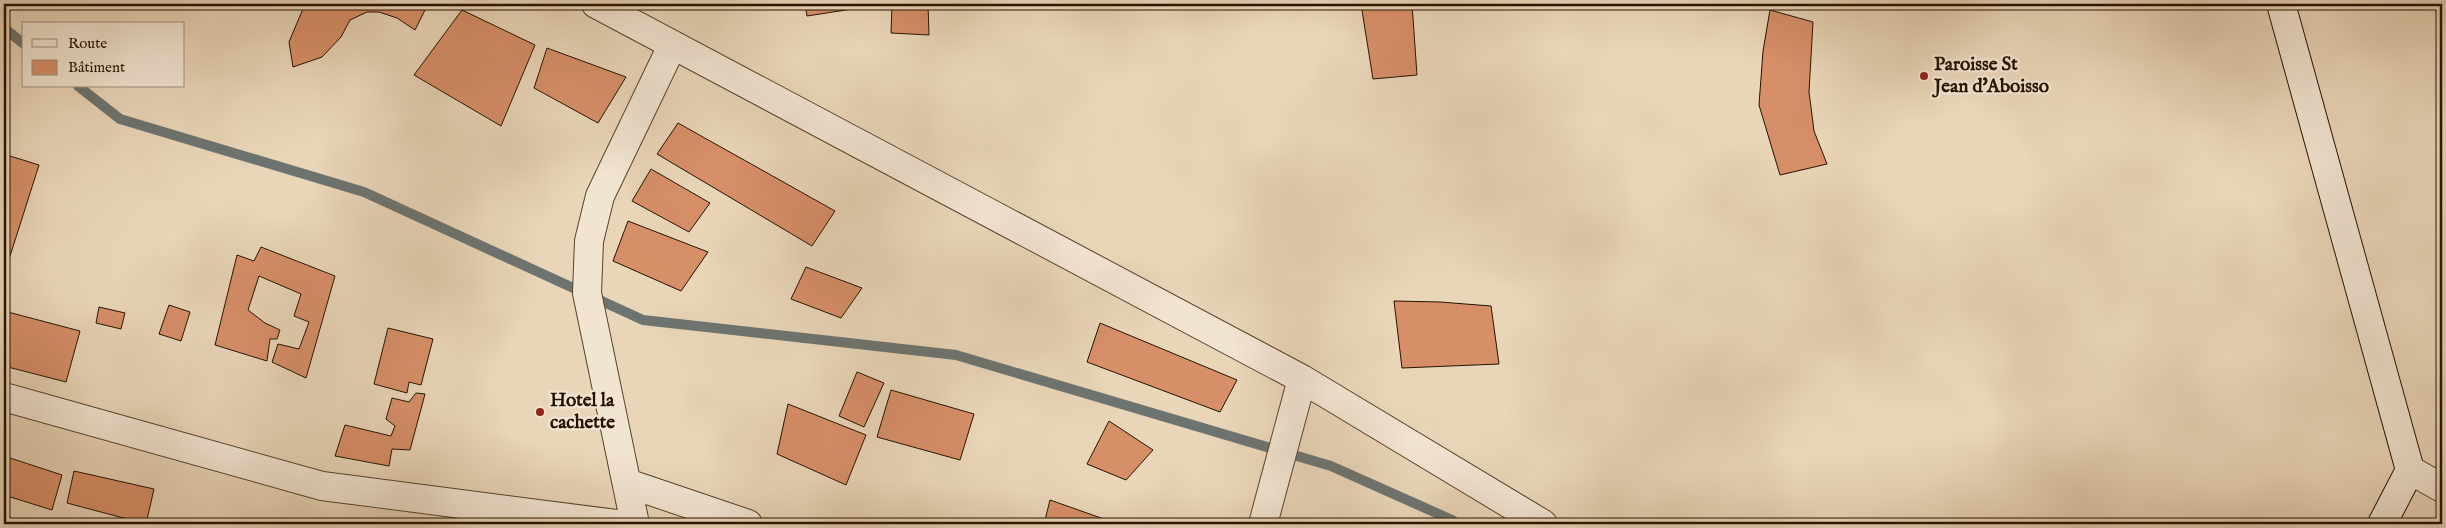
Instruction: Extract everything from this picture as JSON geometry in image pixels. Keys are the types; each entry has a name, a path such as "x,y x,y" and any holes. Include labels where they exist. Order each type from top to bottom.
{"street":[{"path":"596,4 1302,379 1538,523"},
{"path":"2281,4 2410,470 2382,524"},
{"path":"635,524 587,293 589,241 600,196 672,46"},
{"path":"1263,524 1302,379"},
{"path":"4,396 322,486 616,524"},
{"path":"2410,470 2442,488"},
{"path":"627,482 748,524"}],"building":[{"path":"305,4 428,4 415,30 397,18 379,12 367,12 350,20 341,37 322,57 293,67 289,42"},
{"path":"805,4 865,4 865,7 807,16"},
{"path":"892,4 928,4 929,35 891,33"},
{"path":"1361,4 1412,4 1417,75 1373,79"},
{"path":"462,10 535,45 501,126 414,75"},
{"path":"1770,10 1813,22 1809,92 1814,131 1827,164 1780,175 1759,105 1763,51"},
{"path":"547,48 626,77 598,123 534,88"},
{"path":"678,123 835,211 812,246 657,154"},
{"path":"10,156 39,165 4,275 4,176"},
{"path":"651,169 710,203 689,232 632,201"},
{"path":"628,221 708,252 681,291 613,261"},
{"path":"261,247 335,276 306,378 272,362 278,344 299,349 309,322 294,316 301,294 259,276 248,310 265,323 280,330 277,339 270,339 267,361 215,345 237,255 254,261"},
{"path":"806,267 862,288 841,318 791,299"},
{"path":"1394,301 1491,306 1499,364 1402,368"},
{"path":"169,305 190,312 181,341 159,334"},
{"path":"99,307 125,313 121,329 96,323"},
{"path":"4,311 80,331 66,382 4,366"},
{"path":"1100,323 1237,380 1220,412 1087,362"},
{"path":"388,328 433,339 421,385 409,382 407,393 374,384"},
{"path":"857,372 884,383 864,427 839,416"},
{"path":"891,390 974,414 960,460 877,437"},
{"path":"416,393 425,394 410,450 392,449 389,466 335,456 345,425 391,436 395,426 386,419 392,398 409,402"},
{"path":"788,404 866,435 846,485 777,454"},
{"path":"1109,421 1153,450 1126,480 1087,464"},
{"path":"4,456 62,475 52,510 4,495"},
{"path":"74,471 154,489 146,524 67,503"},
{"path":"1050,500 1118,524 1044,524"}],"waterway":[{"path":"4,28 22,42"},
{"path":"81,88 120,119 364,192 643,320 956,355 1331,466 1452,520 1457,524"}],"place":[{"name":"Paroisse St Jean d'Aboisso","path":"1924,76"},
{"name":"Hotel la cachette","path":"540,412"}]}
